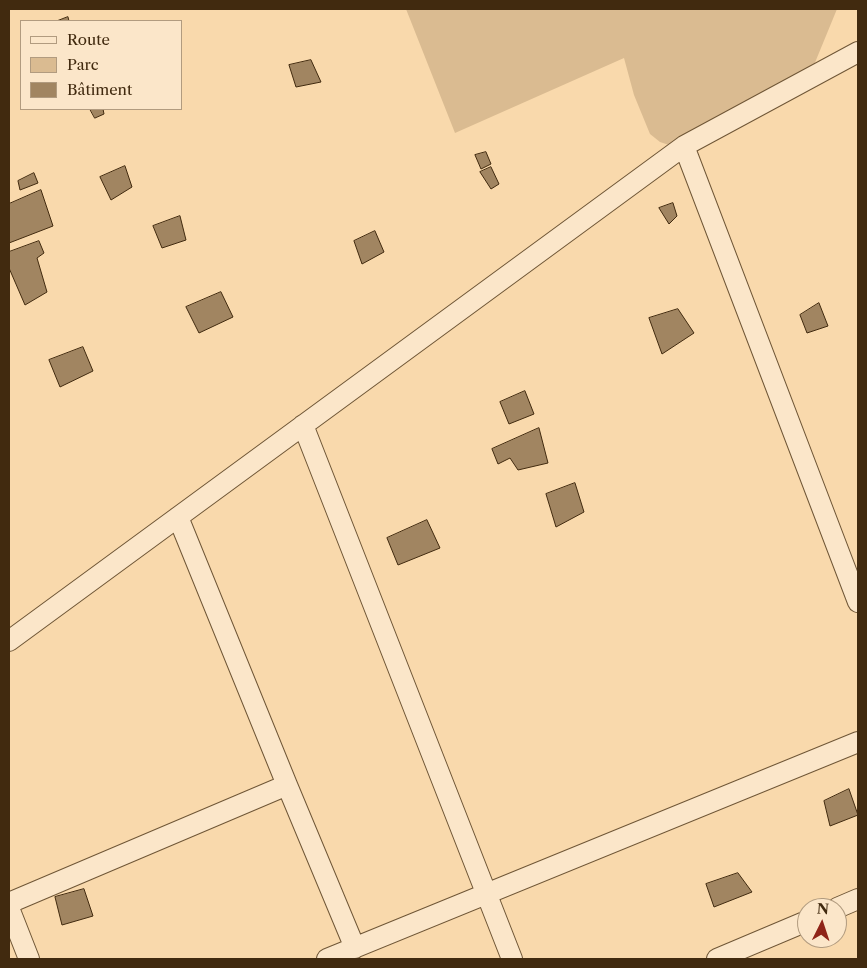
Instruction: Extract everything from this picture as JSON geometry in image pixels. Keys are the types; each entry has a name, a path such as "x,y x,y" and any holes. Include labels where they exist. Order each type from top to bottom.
{"street":[{"path":"9,641 684,146 858,52"},
{"path":"684,146 858,602"},
{"path":"303,425 512,959"},
{"path":"178,517 287,785 356,948"},
{"path":"327,959 858,742"},
{"path":"9,903 287,785"},
{"path":"9,908 29,959"},
{"path":"717,959 797,925"}],"green space":[{"path":"406,9 837,9 814,65 669,145 660,142 650,134 634,95 624,58 455,133"}],"building":[{"path":"311,60 321,82 296,87 289,65"},
{"path":"91,110 103,110 104,114 95,118"},
{"path":"486,152 491,164 481,169 475,155"},
{"path":"125,166 132,187 111,200 100,177"},
{"path":"491,167 499,184 491,189 480,172"},
{"path":"34,173 38,183 20,190 18,181"},
{"path":"41,190 53,226 9,243 9,204"},
{"path":"673,203 677,216 669,224 659,208"},
{"path":"180,216 186,240 162,248 153,226"},
{"path":"375,231 384,252 362,264 354,241"},
{"path":"39,241 44,253 37,258 47,292 25,305 9,268 9,252"},
{"path":"221,292 233,317 199,333 186,307"},
{"path":"819,303 828,326 807,333 800,315"},
{"path":"678,309 694,333 662,354 649,318"},
{"path":"83,347 93,371 60,387 49,360"},
{"path":"525,391 534,414 509,424 500,402"},
{"path":"539,428 548,463 518,470 510,458 498,464 492,449"},
{"path":"575,483 584,512 556,527 546,494"},
{"path":"427,520 440,548 398,565 387,538"},
{"path":"849,789 858,815 830,826 824,801"},
{"path":"738,873 752,892 714,907 706,884"},
{"path":"84,889 93,916 62,925 55,897"}]}
